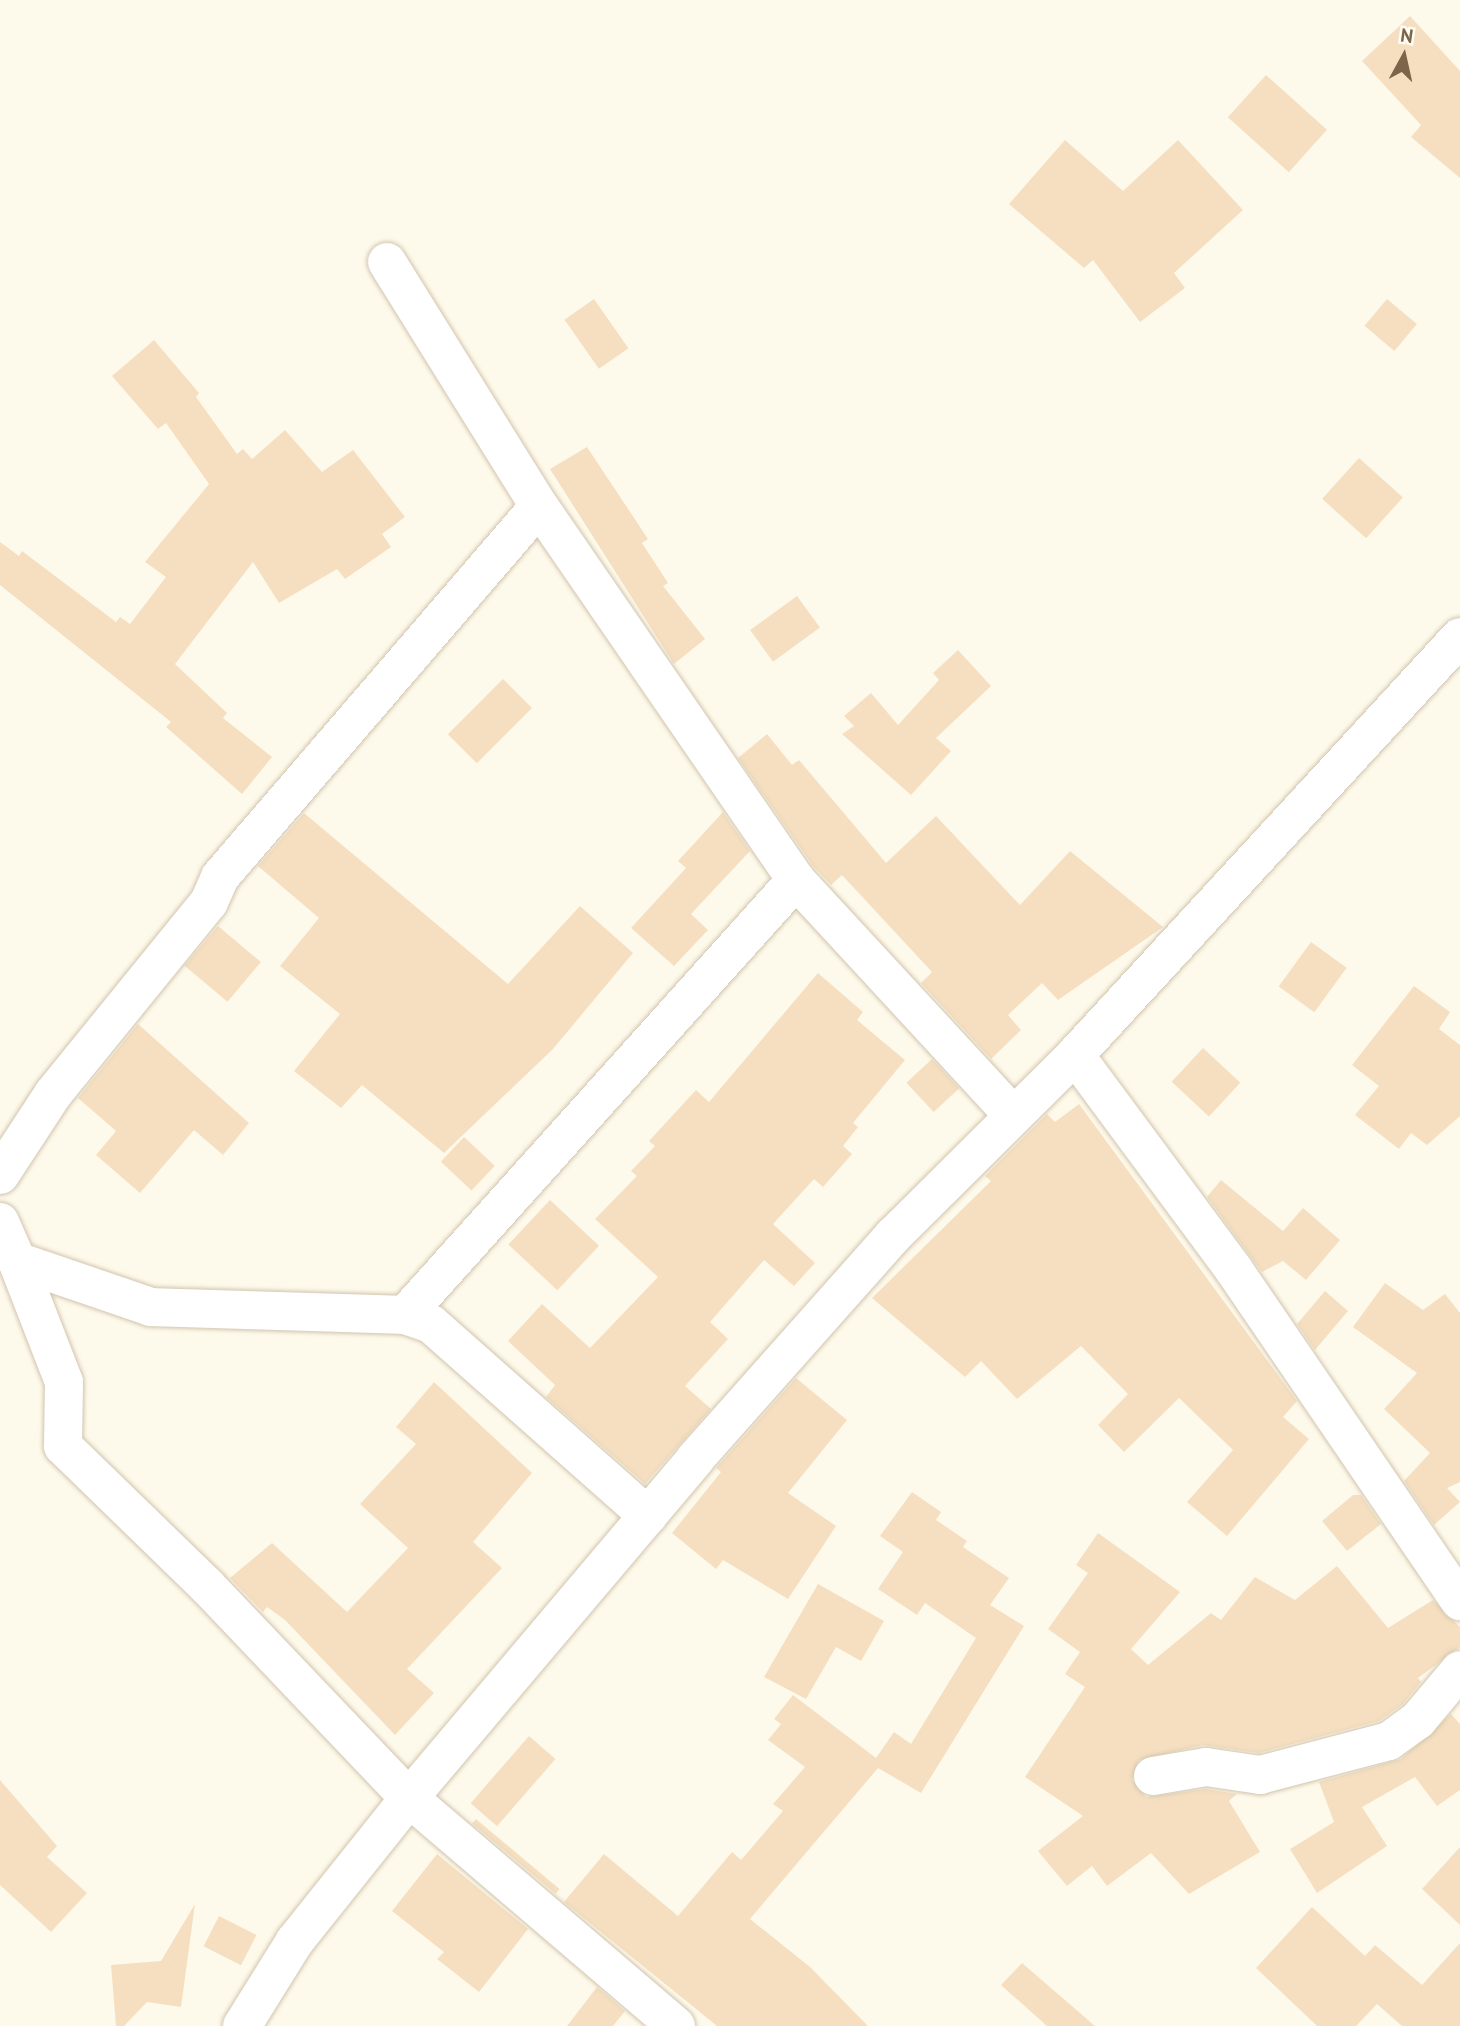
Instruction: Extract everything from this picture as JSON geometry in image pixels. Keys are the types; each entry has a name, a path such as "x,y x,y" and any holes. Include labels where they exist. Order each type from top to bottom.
{"street":[{"path":"387,262 538,506 796,880 1012,1114"},
{"path":"0,1175 53,1094 209,902 220,877 538,506"},
{"path":"242,2026 295,1941 409,1798 648,1516 894,1236 1012,1114 1075,1055 1460,637"},
{"path":"405,1315 796,880"},
{"path":"1075,1055 1234,1270 1460,1601"},
{"path":"0,1222 64,1382 63,1446 207,1586 409,1798 676,2026"},
{"path":"17,1261 151,1307 405,1315 431,1324 648,1516"},
{"path":"1153,1776 1206,1767 1261,1775 1389,1741 1418,1720 1460,1670"}],"building":[{"path":"1410,16 1460,71 1460,178 1411,137 1421,125 1362,61"},
{"path":"1266,75 1327,130 1289,172 1228,117"},
{"path":"1065,140 1123,191 1178,140 1243,210 1174,273 1185,288 1140,322 1093,260 1084,268 1009,204"},
{"path":"594,299 628,348 599,369 565,320"},
{"path":"1387,299 1417,324 1394,351 1365,326"},
{"path":"154,340 199,393 196,397 237,454 243,449 252,459 285,430 322,472 353,450 405,517 382,534 391,547 345,579 337,569 279,603 253,562 175,664 227,713 223,718 272,757 242,794 166,727 171,722 0,585 0,542 19,556 22,551 116,622 120,617 130,624 166,577 145,562 209,484 166,423 158,429 112,376"},
{"path":"587,447 648,539 642,543 668,583 663,586 705,639 674,664 550,469"},
{"path":"1359,458 1403,497 1366,538 1322,499"},
{"path":"797,596 820,628 773,662 750,630"},
{"path":"958,650 991,686 936,738 951,751 911,795 842,734 854,726 844,716 871,693 898,725 939,680 933,673"},
{"path":"503,679 532,708 477,763 448,734"},
{"path":"767,734 792,765 799,760 886,863 936,816 1020,905 1070,851 1163,927 1058,1000 1042,983 1008,1015 1021,1030 991,1059 921,983 932,972 842,875 831,885 813,866 738,758"},
{"path":"723,812 750,851 691,914 708,930 674,966 631,928 686,868 678,861"},
{"path":"304,813 508,984 580,906 633,953 553,1049 444,1153 362,1085 341,1108 294,1071 340,1014 280,966 319,918 258,866"},
{"path":"218,926 261,962 227,1002 185,966"},
{"path":"1311,942 1347,968 1314,1012 1279,986"},
{"path":"818,973 863,1012 857,1020 905,1060 853,1123 858,1127 843,1146 852,1154 823,1187 814,1179 773,1224 815,1263 794,1286 764,1260 710,1322 728,1339 685,1386 711,1409 645,1484 546,1397 555,1385 508,1341 542,1304 590,1348 658,1277 595,1219 637,1176 631,1171 655,1146 649,1141 696,1090 709,1102"},
{"path":"1414,986 1450,1012 1439,1029 1460,1045 1460,1116 1427,1145 1411,1133 1399,1149 1355,1115 1379,1086 1352,1065"},
{"path":"138,1024 249,1123 223,1155 194,1130 140,1193 96,1155 116,1131 78,1098"},
{"path":"1203,1048 1240,1083 1209,1116 1172,1082"},
{"path":"932,1059 959,1088 934,1112 906,1083"},
{"path":"1079,1104 1297,1401 1283,1417 1309,1439 1227,1536 1187,1502 1233,1450 1179,1398 1124,1452 1098,1425 1128,1394 1081,1346 1017,1399 981,1361 965,1377 872,1298 991,1181 985,1176 1047,1114 1055,1122"},
{"path":"464,1137 495,1166 472,1191 441,1162"},
{"path":"1221,1180 1283,1231 1303,1208 1340,1240 1306,1280 1283,1261 1262,1272 1207,1197"},
{"path":"550,1200 599,1246 557,1290 508,1245"},
{"path":"1385,1283 1423,1310 1445,1294 1460,1313 1460,1482 1447,1488 1460,1502 1434,1525 1404,1481 1430,1453 1384,1409 1417,1373 1353,1327"},
{"path":"1325,1291 1348,1311 1315,1350 1297,1324"},
{"path":"796,1378 847,1420 788,1493 836,1526 788,1599 723,1560 716,1569 672,1533 721,1472 716,1468"},
{"path":"434,1382 532,1473 473,1542 502,1568 407,1669 434,1693 395,1735 285,1620 267,1607 263,1612 230,1578 272,1543 347,1612 408,1548 360,1504 416,1444 396,1427"},
{"path":"912,1492 941,1512 936,1520 967,1541 963,1547 1009,1578 990,1605 1024,1626 921,1793 878,1768 750,1919 810,1967 868,2026 717,2026 564,1902 604,1854 678,1916 732,1852 741,1860 783,1811 773,1804 805,1767 768,1740 781,1724 774,1719 793,1695 876,1758 894,1732 911,1744 976,1638 925,1603 917,1615 878,1589 903,1552 880,1536"},
{"path":"1353,1495 1361,1495 1381,1524 1347,1551 1322,1521"},
{"path":"1098,1533 1180,1592 1131,1649 1148,1665 1211,1613 1221,1620 1255,1577 1295,1600 1337,1566 1388,1628 1433,1600 1460,1627 1460,1647 1418,1678 1421,1682 1403,1704 1379,1721 1259,1753 1203,1745 1139,1760 1132,1780 1146,1797 1206,1789 1237,1794 1229,1801 1260,1852 1189,1894 1151,1853 1107,1886 1092,1866 1067,1886 1038,1851 1083,1816 1025,1777 1085,1687 1065,1674 1080,1652 1048,1629 1088,1573 1076,1565"},
{"path":"818,1584 884,1621 861,1661 836,1647 806,1699 764,1677"},
{"path":"1451,1714 1460,1724 1460,1790 1437,1806 1415,1777 1362,1807 1387,1846 1317,1893 1290,1849 1334,1822 1319,1782 1401,1759"},
{"path":"529,1736 555,1759 497,1826 471,1803"},
{"path":"0,1780 57,1846 47,1857 87,1893 51,1932 0,1885"},
{"path":"476,1819 559,1889 556,1894 472,1824"},
{"path":"1460,1847 1460,1925 1422,1889"},
{"path":"437,1854 528,1929 479,1992 437,1959 444,1952 392,1911"},
{"path":"195,1904 181,2007 147,2002 124,2026 116,2026 111,1965 161,1961"},
{"path":"1312,1907 1365,1956 1375,1945 1422,1985 1460,1943 1460,2026 1402,2026 1377,2004 1356,2026 1317,2026 1256,1968"},
{"path":"219,1916 256,1935 241,1965 204,1946"},
{"path":"1022,1963 1095,2026 1047,2026 1001,1985"},
{"path":"597,1987 625,2011 613,2026 567,2026"}]}
